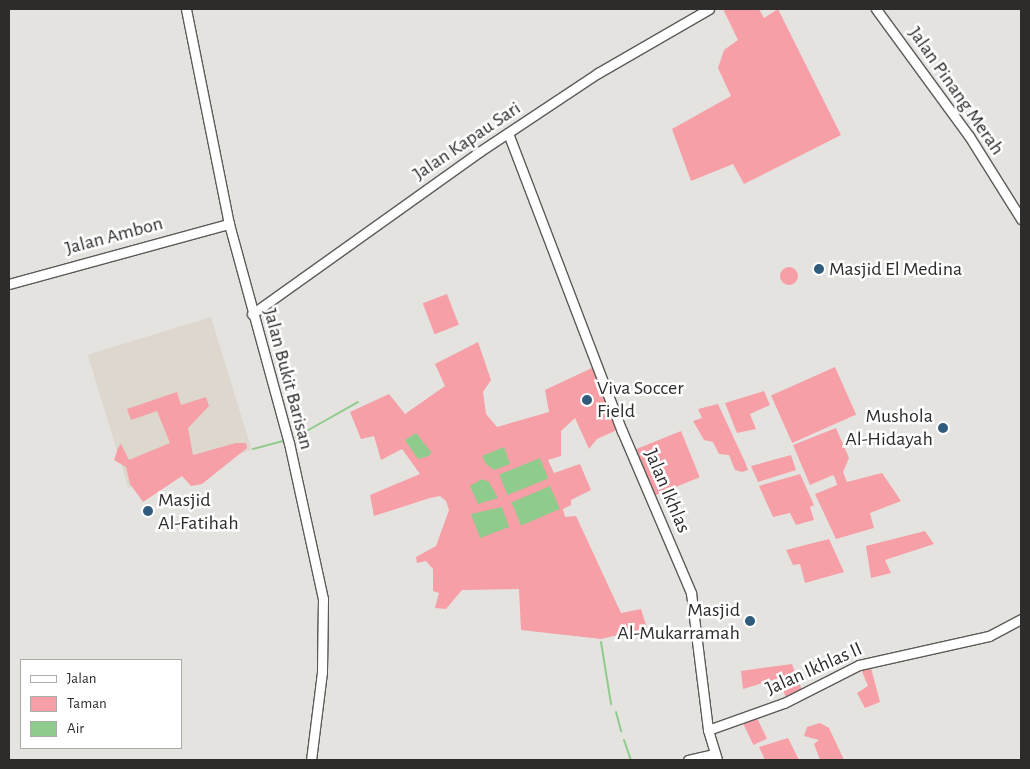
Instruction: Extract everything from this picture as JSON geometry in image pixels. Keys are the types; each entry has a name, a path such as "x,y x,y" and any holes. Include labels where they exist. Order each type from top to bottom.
{"street":[{"name":"Jalan Bukit Barisan","path":"186,9 229,224 252,314 289,443 323,599 323,662 311,760"},
{"name":"Jalan Kapau Sari","path":"252,314 508,133 598,73 709,9"},
{"name":"Jalan Pinang Merah","path":"876,9 947,104 1021,219"},
{"name":"Jalan Ikhlas","path":"508,133 622,430 691,593 708,730 715,757"},
{"name":"Jalan Ambon","path":"9,284 229,224"},
{"name":"Jalan Ikhlas II","path":"708,730 784,703 859,665 989,636 1021,619"},
{"path":"688,760 715,757"}],"shaded area":[{"path":"211,317 252,450 128,488 88,355"}],"green space":[{"path":"723,9 759,9 764,18 778,9 841,135 744,184 733,164 691,181 672,129 731,96 718,68 724,50 738,40"},
{"path":"785,267 793,267 798,272 796,283 785,285 780,280 780,272"},
{"path":"447,294 459,325 435,334 423,303"},
{"path":"478,342 491,380 483,392 486,414 497,427 549,412 545,390 594,367 617,430 597,439 589,449 575,418 561,431 561,456 548,460 554,473 580,464 591,490 571,500 571,505 563,509 565,517 576,516 621,613 641,609 647,628 601,639 521,630 519,589 462,590 446,609 435,608 439,593 433,591 433,569 426,561 417,563 416,557 436,546 449,510 446,501 440,496 430,498 374,516 370,495 420,474 402,449 381,460 374,436 361,439 350,412 389,394 405,414 445,386 435,364"},
{"path":"835,367 856,415 792,443 771,395"},
{"path":"764,391 770,405 750,414 756,429 737,433 725,403"},
{"path":"177,392 181,405 206,397 209,406 188,428 193,455 236,443 246,443 247,448 202,484 191,486 182,476 143,502 130,484 126,467 114,460 118,448 121,444 129,460 170,443 157,411 131,420 127,409"},
{"path":"718,404 748,470 742,472 735,470 729,455 719,454 713,442 704,440 693,421 702,418 698,409"},
{"path":"836,428 849,458 843,472 847,482 882,473 901,501 870,513 874,528 836,539 815,494 837,485 835,478 833,475 810,485 793,445"},
{"path":"681,431 700,477 652,497 633,450"},
{"path":"791,455 796,470 758,482 751,466"},
{"path":"800,474 814,505 810,507 814,520 796,525 790,513 773,517 759,486"},
{"path":"925,531 934,544 885,560 891,573 871,578 866,546"},
{"path":"829,539 844,572 805,583 800,564 793,565 786,550"},
{"path":"792,664 802,690 786,698 779,678 743,689 741,671"},
{"path":"870,664 880,702 865,708 857,693 868,686 861,669"},
{"path":"756,716 767,738 753,745 743,723"},
{"path":"820,723 829,728 844,760 820,760 814,744 819,740 804,736 807,727"},
{"path":"788,738 799,760 765,760 759,747"}],"water":[{"path":"416,433 431,452 429,456 418,459 405,440"},
{"path":"504,447 510,464 494,470 486,464 482,456"},
{"path":"540,458 548,478 507,495 499,474"},
{"path":"482,479 489,482 498,498 478,504 470,486"},
{"path":"550,486 560,509 521,525 511,502"},
{"path":"502,507 509,527 480,538 471,514"}],"waterway":[{"path":"296,437 358,402"},
{"path":"253,449 283,441"},
{"path":"601,642 611,704"},
{"path":"616,712 621,731"},
{"path":"624,740 631,760"}],"place":[{"name":"Masjid El Medina","path":"819,269"},
{"name":"Viva Soccer Field","path":"587,400"},
{"name":"Mushola Al-Hidayah","path":"943,428"},
{"name":"Masjid Al-Fatihah","path":"148,511"},
{"name":"Masjid Al-Mukarramah","path":"750,621"}]}
